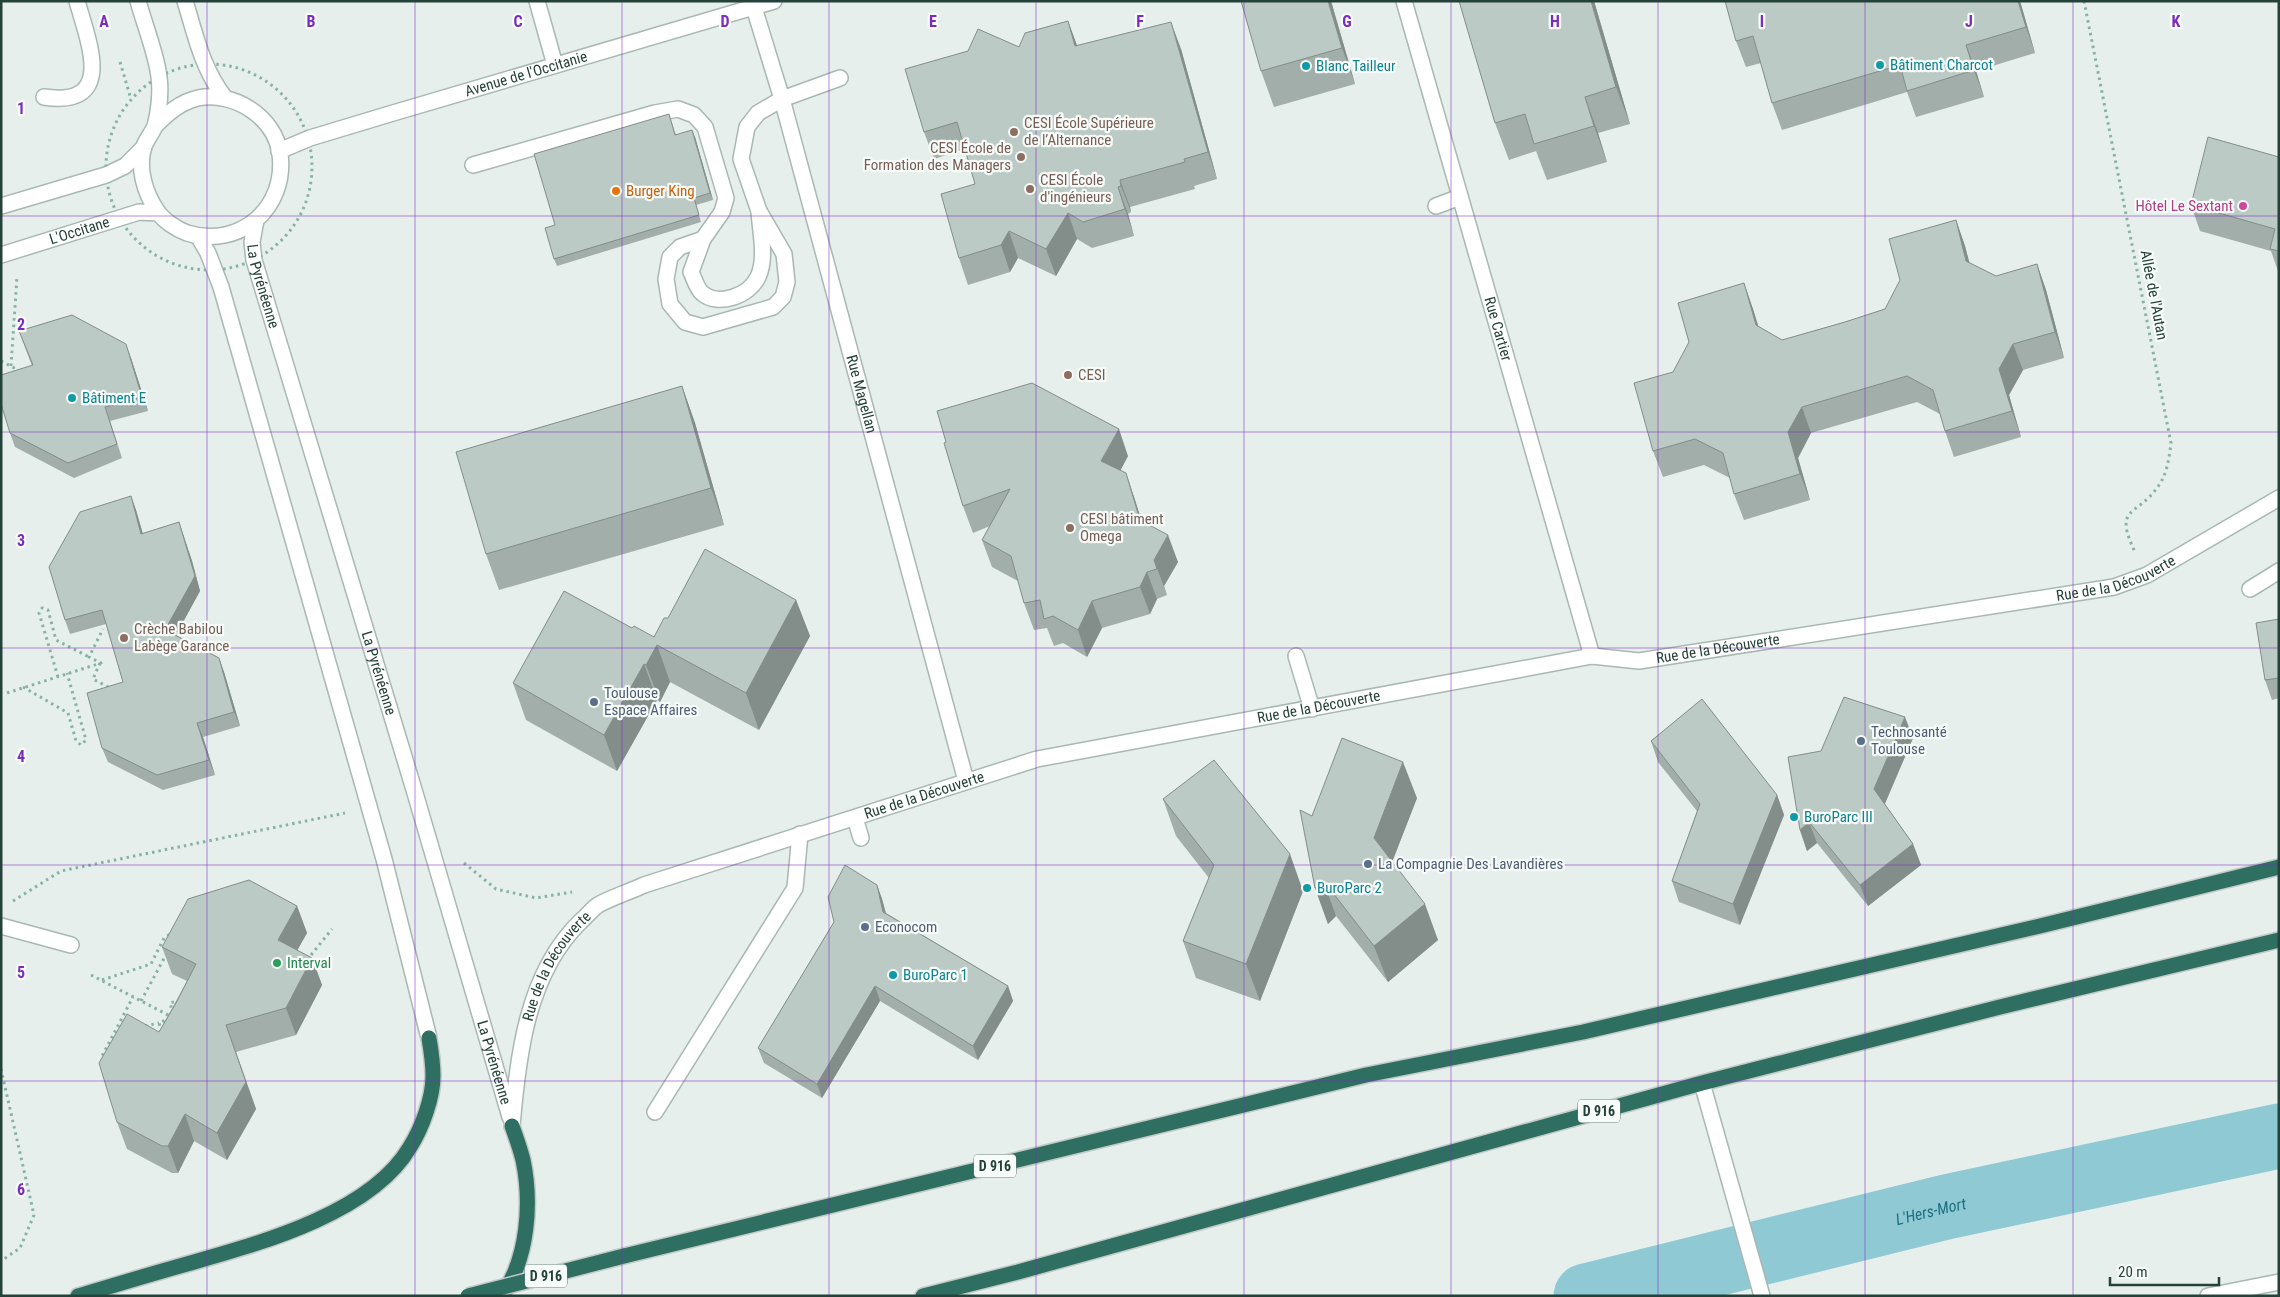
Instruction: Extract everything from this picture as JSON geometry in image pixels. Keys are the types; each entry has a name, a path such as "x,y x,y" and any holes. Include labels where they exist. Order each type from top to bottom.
{"highway":[{"name":"D 916","path":"468,1296 624,1256 1366,1075 1583,1032 2040,926 2279,867"},
{"name":"D 916","path":"923,1296 1018,1272 1702,1083 2010,1004 2279,940"},
{"path":"78,1296 251,1246 312,1222 360,1196 389,1173 410,1148 424,1119 433,1077 429,1038"},
{"path":"502,1296 519,1259 527,1222 527,1198 522,1160 512,1126"}],"street":[{"path":"44,97 56,99 77,95 88,85 93,73 93,62 77,1"},
{"name":"La Pyrénéenne","path":"138,1 159,77 159,98 155,126"},
{"name":"La Pyrénéenne","path":"185,1 204,64 212,82 225,98"},
{"path":"537,1 555,65"},
{"name":"Avenue de l'Occitanie","path":"279,151 310,138 753,4 774,1"},
{"name":"Rue Cartier","path":"1404,1 1592,656"},
{"name":"Rue Magellan","path":"753,4 782,99 966,781"},
{"path":"703,239 680,247 670,257 666,279 670,304 685,322 703,327 773,307 783,297 787,282 784,254 759,211 741,159 747,127 758,113 782,99 840,78"},
{"name":"La Pyrénéenne","path":"198,98 225,98 243,105 260,116 272,132 279,151 280,181 267,209 256,220 238,232 218,237 198,236 183,231 158,213 146,193 142,170 144,147 155,126 174,108 198,98"},
{"path":"473,164 655,113 678,110 694,115 705,127 726,198 722,212 703,239 691,272 700,292 714,300 736,297 747,291 758,277 762,259 759,211"},
{"path":"1,206 106,175 125,166 144,147"},
{"path":"1436,206 1460,197"},
{"name":"L'Occitane","path":"1,254 120,220 139,212 158,213"},
{"name":"La Pyrénéenne","path":"256,220 252,242 254,260 415,793 512,1126"},
{"path":"198,236 216,270 384,859 429,1038"},
{"name":"Rue de la Découverte","path":"512,1126 517,1062 533,1002 548,963 569,933 597,906 644,886 800,834 1037,759 1592,656 1639,661 2114,587 2147,575 2279,498"},
{"path":"2250,589 2279,571"},
{"path":"1296,656 1312,709"},
{"path":"855,818 861,838"},
{"path":"655,1112 795,888 800,834"},
{"path":"1,926 71,944"},
{"path":"1702,1083 1762,1296"},
{"path":"2208,1296 2279,1282"}],"path":[{"name":"Allée de l'Autan","path":"2084,1 2171,443 2168,467 2157,488 2133,508 2127,518 2126,534 2147,575"},
{"path":"204,64 227,66 249,72 270,84 287,100 301,120 310,138 312,170 308,198 295,223 277,244 254,260 235,267 216,270 193,269 170,263 150,252 133,237 120,220 113,205 106,175 108,144 121,113 144,87 159,77 174,70 204,64"},
{"path":"11,366 18,274"},
{"path":"1,361 23,373"},
{"path":"58,676 39,613 42,608 48,610 56,640 100,663"},
{"path":"89,656 103,629"},
{"path":"7,693 100,663"},
{"path":"100,663 93,679 114,690"},
{"path":"23,687 68,713 76,741 81,744 86,740 67,673"},
{"path":"9,904 61,871 344,814"},
{"path":"304,964 332,929"},
{"path":"102,980 151,964 164,938 172,933 173,942"},
{"path":"141,1001 168,950"},
{"path":"91,975 174,1018"},
{"path":"109,1059 102,1062 102,1056 133,997"},
{"path":"174,1018 170,1003 185,999"},
{"path":"142,1026 174,1018"},
{"path":"159,1022 163,1037"},
{"path":"1,1069 34,1214 20,1248 1,1261"}],"building":[{"path":"1241,1 1328,1 1342,48 1261,71"},
{"path":"1459,1 1591,1 1616,87 1585,97 1594,126 1534,144 1525,114 1495,123"},
{"name":"Bâtiment Charcot","path":"1725,1 2018,1 2026,27 1966,45 1974,70 1907,91 1900,65 1772,103 1753,36 1736,41"},
{"path":"1068,21 1075,46 1171,22 1208,152 1184,159 1185,162 1120,180 1121,186 1118,187 1125,209 1083,222 1068,213 1046,249 1009,231 1001,245 959,258 941,194 975,184 957,122 924,132 905,69 968,51 978,29 1019,47 1025,33"},
{"path":"669,114 675,135 692,130 710,193 694,198 699,215 554,259 545,228 555,225 534,154"},
{"path":"2208,137 2279,157 2279,251 2270,249 2275,229 2191,205"},
{"path":"1956,220 1966,261 1996,276 2037,264 2055,332 2013,344 1999,369 2012,411 1945,431 1933,390 1907,376 1802,407 1788,432 1800,474 1734,494 1723,453 1695,439 1653,451 1634,383 1673,372 1689,342 1678,303 1744,283 1756,325 1782,340 1845,322 1885,309 1900,280 1889,239"},
{"name":"Bâtiment E","path":"72,315 126,344 142,397 105,407 117,444 68,463 10,433 1,404 1,375 33,365 19,331"},
{"path":"1032,383 1119,429 1101,461 1126,473 1140,520 1168,535 1154,560 1157,569 1147,572 1140,587 1092,601 1078,630 1053,616 1044,619 1040,600 1024,603 1011,556 982,540 1010,489 963,506 944,443 946,442 937,411"},
{"path":"682,386 711,488 486,554 456,452"},
{"path":"131,496 141,534 179,522 195,576 165,630 219,658 234,712 197,723 209,760 157,775 102,748 87,693 123,682 102,610 65,620 49,567 80,512"},
{"path":"705,549 796,600 746,693 657,645 646,665 644,664 604,735 513,683 564,591 632,628 634,626 654,637 664,618 668,618"},
{"path":"2279,619 2279,678 2265,680 2256,623"},
{"path":"1844,697 1905,717 1874,789 1913,844 1860,885 1809,822 1800,830 1788,757 1821,751"},
{"path":"1702,699 1777,795 1733,904 1672,881 1700,804 1651,741"},
{"path":"1342,738 1403,762 1374,838 1425,904 1374,946 1323,880 1315,888 1300,810 1312,816"},
{"path":"1214,760 1290,854 1246,964 1183,941 1214,865 1163,799"},
{"name":"BuroParc 1","path":"845,865 877,885 883,912 1008,986 973,1046 875,986 817,1084 758,1048 834,922 828,897"},
{"path":"249,880 297,906 278,940 312,958 286,1008 226,1025 246,1082 217,1133 185,1114 168,1146 162,1146 117,1122 99,1063 127,1014 159,1032 176,1003 196,964 162,947 188,899"}],"waterway":[{"name":"L'Hers-Mort","path":"1586,1296 1946,1207 2279,1136"}],"place":[{"name":"Bâtiment Charcot","path":"1880,65"},
{"name":"Blanc Tailleur","path":"1306,66"},
{"name":"CESI École Supérieure de l’Alternance","path":"1014,132"},
{"name":"CESI École de Formation des Managers","path":"1021,157"},
{"name":"CESI École d'ingénieurs","path":"1030,189"},
{"name":"Burger King","path":"616,191"},
{"name":"Hôtel Le Sextant","path":"2243,206"},
{"name":"CESI","path":"1068,375"},
{"name":"Bâtiment E","path":"72,398"},
{"name":"CESI bâtiment Omega","path":"1070,528"},
{"name":"Crèche Babilou Labège Garance","path":"124,638"},
{"name":"Toulouse Espace Affaires","path":"594,702"},
{"name":"Technosanté Toulouse","path":"1861,741"},
{"name":"BuroParc III","path":"1794,817"},
{"name":"La Compagnie Des Lavandières","path":"1368,864"},
{"name":"BuroParc 2","path":"1307,888"},
{"name":"Econocom","path":"865,927"},
{"name":"Interval","path":"277,963"},
{"name":"BuroParc 1","path":"893,975"}]}
